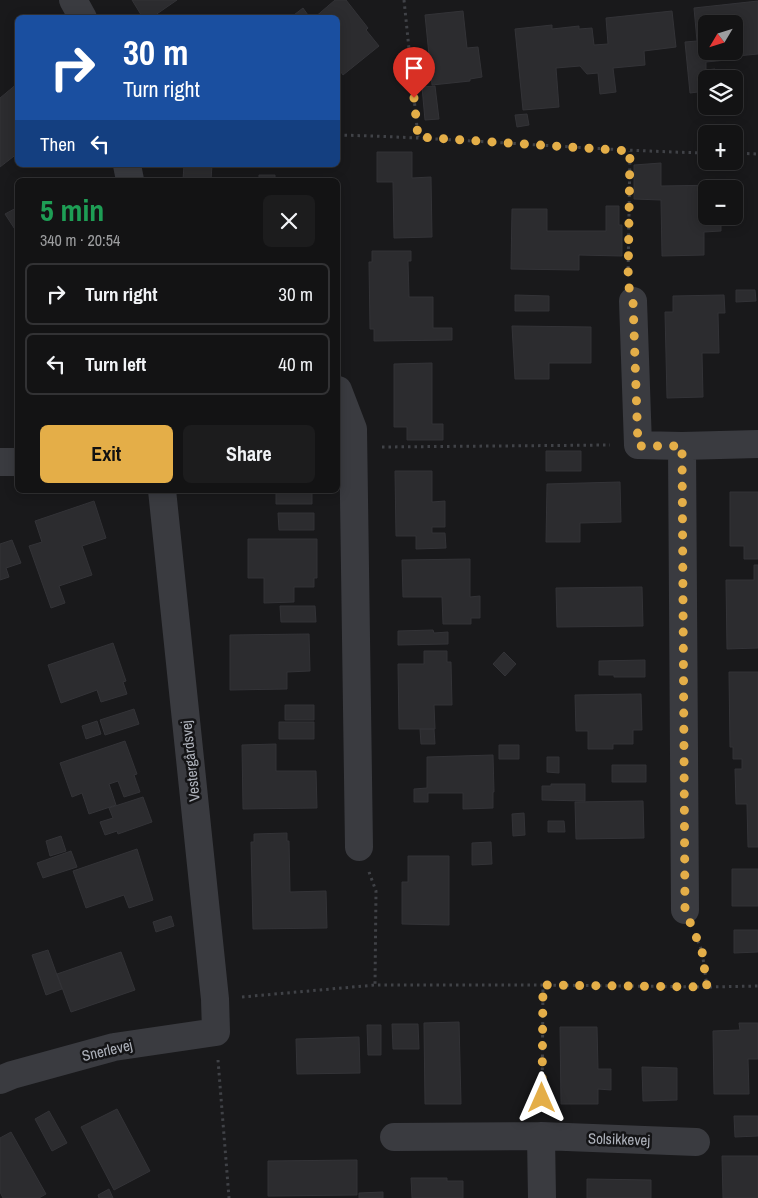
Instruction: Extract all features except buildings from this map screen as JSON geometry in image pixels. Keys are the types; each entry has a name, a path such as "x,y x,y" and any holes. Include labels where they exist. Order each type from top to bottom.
{"street":[{"path":"73,0 81,15"},
{"path":"633,301 638,446 758,444"},
{"path":"340,395 353,429 354,447 359,847"},
{"path":"682,446 685,910"},
{"path":"0,462 15,462"},
{"name":"Vestergårdsvej","path":"162,493 215,1000 216,1032"},
{"name":"Snerlevej","path":"0,1080 114,1047 216,1032"},
{"path":"541,1136 542,1198"},
{"name":"Solsikkevej","path":"394,1137 541,1136 696,1142"}],"path":[{"path":"404,0 418,137"},
{"path":"340,135 418,137 630,151 698,152"},
{"path":"630,151 628,284 633,301"},
{"path":"743,153 758,154"},
{"path":"354,447 583,444 638,446"},
{"path":"359,847 376,891 375,985"},
{"path":"685,910 702,951 707,987"},
{"path":"215,1000 375,985 758,986"},
{"path":"541,1136 543,985"},
{"path":"216,1032 229,1198"}],"route":[{"path":"414,98 418,137 630,151 628,284 633,301 638,446 682,446 685,910 702,951 707,987 543,985 542,1098"}]}
